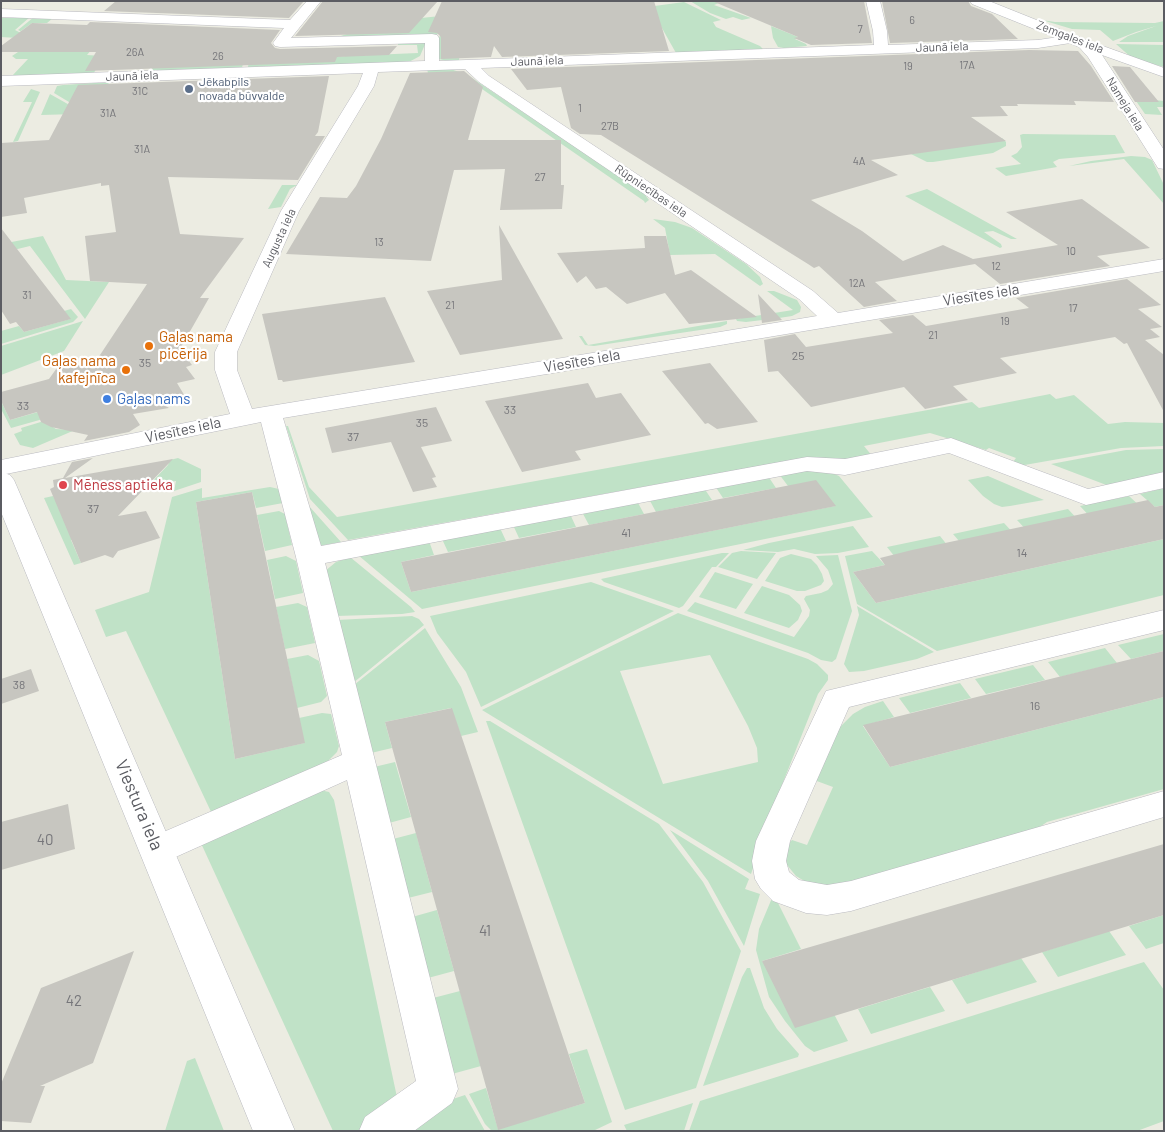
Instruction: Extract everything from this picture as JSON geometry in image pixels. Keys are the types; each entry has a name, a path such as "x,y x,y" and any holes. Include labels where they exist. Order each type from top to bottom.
{"street":[{"path":"314,1 280,43 432,38 432,65"},
{"path":"872,1 880,32 881,48"},
{"name":"Zemgales iela","path":"977,1 1078,42 1164,73"},
{"path":"1,13 294,24"},
{"name":"Jaunā iela","path":"1,80 1078,42"},
{"name":"Nameja iela","path":"1078,42 1094,55 1164,164"},
{"name":"Rūpniecības iela","path":"471,63 472,68 484,79 806,295 832,320"},
{"name":"Augusta iela","path":"370,67 370,77 366,86 290,211 226,352 226,370 257,415 310,557 438,1089 380,1131"},
{"name":"Viesītes iela","path":"1,468 257,415 1164,265"},
{"path":"310,557 807,464 845,467 951,445 1086,497 1164,480"},
{"name":"Viestura iela","path":"1,480 274,1131"},
{"path":"1164,620 837,699 773,841 769,861 773,879 786,891 806,898 827,900 851,896 1164,804"},
{"path":"157,850 359,761"}],"green space":[{"path":"690,1 724,1 714,5 751,18 742,20 733,17 726,19 710,13"},
{"path":"684,2 721,20 713,22 716,27 763,49 676,53 658,21 462,38 459,60 471,61 439,59 438,38 441,35"},
{"path":"460,14 435,36 332,39 382,22"},
{"path":"30,17 15,30 27,36 52,35 28,35 18,30 34,17 53,18 47,23 32,23 21,31 250,39 258,31 251,41 146,38 251,42 245,53 242,68 239,69 105,74 150,71 174,43 114,41 111,43 97,43 87,55 102,56 94,73 97,74 1,78 1,76 12,76 28,59 16,59 12,56 30,44 34,39 1,37 1,18"},
{"path":"1042,20 1055,22 1155,23 1164,21 1164,42 1119,42 1128,36 1156,26 1113,41 1100,30 1072,29"},
{"path":"771,26 798,37 795,39 807,46 778,47 773,38"},
{"path":"398,42 426,42 420,56 407,63 248,67 249,60 418,53 417,45 398,45"},
{"path":"1116,44 1164,45 1164,67 1133,59"},
{"path":"427,69 450,69 466,74 643,192 649,200 645,203 469,80 428,73"},
{"path":"110,82 100,100 69,102 54,93 57,86"},
{"path":"31,89 40,92 18,141 13,142 32,102 23,102"},
{"path":"50,94 73,107 112,113 41,115"},
{"path":"1134,98 1164,101 1164,107 1157,107 1162,115 1145,114"},
{"path":"1020,135 1115,135 1125,153 1059,159 1053,162 1057,167 1006,176 995,168 1021,164 1011,156 1022,147"},
{"path":"1002,138 1006,142 1006,146 993,153 933,162 927,162 911,154"},
{"path":"1131,156 1145,157 1152,160 1164,185 1164,204 1124,159 1069,166 1091,161"},
{"path":"282,185 297,185 290,189 281,207 268,209"},
{"path":"927,189 1017,239 1011,239 993,231 984,232 1001,244 1002,247 1000,248 905,196"},
{"path":"653,219 675,222 692,228 746,264 760,277 763,284 760,286 715,254 670,255 665,228"},
{"path":"43,236 66,280 109,282 85,319 30,246 1,253 1,244"},
{"path":"767,291 774,291 797,300 801,307 800,312 792,316 779,318 746,322 737,321 736,319 793,310"},
{"path":"71,309 78,317 73,322 1,344 1,331 19,326 24,332 70,319 64,311"},
{"path":"83,321 64,351 1,375 1,346"},
{"path":"727,321 727,324 720,327 594,346 585,345 579,336 582,336 588,345"},
{"path":"1050,394 1056,399 1074,395 1108,424 1125,422 1164,423 1164,446 1121,448 1019,466 1012,463 1016,458 989,448 986,450 930,433 864,446 873,457 848,462 798,459 348,540 310,499 286,426 288,426 309,487 337,517 972,402 979,408"},
{"path":"1,401 10,420 45,410 43,419 11,428 1,409"},
{"path":"44,421 56,429 75,430 33,448 20,445 14,434 22,431 21,428"},
{"path":"1164,449 1164,475 1109,486 1051,464 1126,450"},
{"path":"178,458 201,469 201,482 174,491 176,481 148,486 168,465 170,460"},
{"path":"803,470 832,473 839,476 873,517 422,609 358,555 429,541 434,555 401,562 411,592 835,506 788,486 779,474"},
{"path":"768,476 776,488 723,498 715,486"},
{"path":"988,476 1044,500 1002,507 994,504 983,496 968,480"},
{"path":"270,487 279,489 283,503 256,508 252,492 196,502 235,759 304,743 299,718 322,713 331,714 339,746 337,752 328,761 213,816 126,631 106,637 95,610 149,592 172,497 202,488 202,498"},
{"path":"704,488 712,500 656,512 649,499"},
{"path":"1164,488 1164,505 1155,507 1140,494"},
{"path":"53,496 77,538 71,540 81,563 74,565 44,498"},
{"path":"1129,496 1143,509 1093,520 1080,506"},
{"path":"637,501 644,514 589,525 582,512"},
{"path":"309,506 341,542 319,546"},
{"path":"1068,509 1081,523 1030,534 1017,520"},
{"path":"279,511 285,514 292,545 265,551 257,515"},
{"path":"570,514 576,527 519,538 513,525"},
{"path":"1004,523 1017,537 965,548 953,534"},
{"path":"853,526 869,547 838,553 815,554 794,549 778,552 743,550 769,543"},
{"path":"500,528 506,541 448,552 442,539"},
{"path":"940,536 952,551 899,562 887,547"},
{"path":"1164,539 1164,595 937,651 857,604 845,556 872,551 885,565 853,572 876,603"},
{"path":"741,551 776,553 757,579 718,567 732,553"},
{"path":"729,553 716,567 712,567 683,606 679,608 604,582 601,579"},
{"path":"791,554 811,559 817,565 824,581 821,585 805,591 797,591 765,581 780,558"},
{"path":"838,555 852,611 836,659 832,662 821,660 808,653 687,611 695,602 794,637 809,616 810,610 804,599 806,596 828,590 833,584 828,570 816,556"},
{"path":"286,556 296,561 303,593 275,599 267,560"},
{"path":"350,557 415,612 336,616 325,571 336,562"},
{"path":"715,572 753,584 736,609 699,597"},
{"path":"591,582 674,611 481,707 466,672 437,633 430,616"},
{"path":"762,586 789,595 800,605 802,611 798,620 789,628 744,613"},
{"path":"298,603 307,607 315,643 285,649 276,607"},
{"path":"857,606 934,652 917,659 864,671 849,672 844,664 859,615"},
{"path":"678,613 808,659 817,664 828,675 828,680 818,694 778,795 751,874 482,710","holes":["710,655 748,726 757,748 758,762 663,784 620,671"]},
{"path":"412,616 419,619 424,625 353,683 337,620"},
{"path":"425,628 461,687 478,732 461,736 451,708 385,722 392,748 371,753 354,685"},
{"path":"1164,634 1164,651 1131,659 1118,645"},
{"path":"1105,648 1117,663 1060,677 1048,662"},
{"path":"308,655 319,661 327,696 321,702 297,708 287,659"},
{"path":"1033,665 1045,680 986,694 975,679"},
{"path":"960,683 971,698 910,713 899,698"},
{"path":"1164,697 1164,789 1047,822 1025,837 840,887 806,882 796,876 787,865 784,848 792,840 807,845 833,787 814,780 840,727 853,714 865,707 883,701 894,717 863,726 890,767"},
{"path":"486,721 490,721 659,824 703,882 741,951 696,1088 625,1110"},
{"path":"395,762 411,817 389,823 374,767"},
{"path":"320,790 329,792 334,800 398,1102 358,1131 333,1131 200,841"},
{"path":"670,830 749,879 745,889 760,894 744,946 708,881"},
{"path":"416,833 432,892 408,898 393,839"},
{"path":"775,897 801,949 762,961 835,1016 848,1041 814,1052 805,1046 769,997 756,950 759,929 772,898"},
{"path":"437,910 454,971 428,978 412,917"},
{"path":"1164,915 1164,943 1146,949 1129,926"},
{"path":"1109,931 1126,955 1058,977 1042,952"},
{"path":"1021,958 1037,982 967,1004 952,980"},
{"path":"1144,962 1164,990 1164,1121 1137,1131 689,1131 700,1101"},
{"path":"747,968 750,968 764,1008 777,1029 799,1054 798,1057 703,1086 742,977"},
{"path":"930,987 945,1011 871,1034 858,1009"},
{"path":"460,991 481,1066 452,1074 433,998"},
{"path":"587,1049 612,1122 593,1131 492,1131 485,1124 469,1094 486,1088 498,1129 585,1103 569,1054"},
{"path":"195,1058 224,1131 165,1131 187,1061"},
{"path":"465,1095 485,1131 415,1130 450,1100"},
{"path":"693,1103 684,1131 627,1131 624,1125"}],"building":[{"path":"116,1 304,1 289,18 104,11"},
{"path":"323,1 438,1 409,33 295,36"},
{"path":"442,1 654,1 669,51 502,57 494,46 491,57 441,59 441,37 437,33 428,32"},
{"path":"712,1 864,1 872,43 811,45 794,38 798,37"},
{"path":"882,1 968,1 971,6 992,14 1018,39 890,43"},
{"path":"90,22 280,30 271,43 275,48 280,49 397,46 389,55 337,57 335,62 85,71 96,52 1,52 1,46 32,23 87,25"},
{"path":"1029,50 1078,51 1091,66 1114,102 1074,101 1076,105 1017,104 1018,106 1000,106 1008,116 971,117 1006,141 871,160 898,175 811,200 862,231 903,261 943,245 973,259 1058,245 1006,212 1082,199 1150,248 1097,256 1110,266 1000,284 975,264 875,282 897,301 864,307 819,266 814,268 601,135 580,134 571,128 561,87 527,90 511,69"},
{"path":"1112,66 1130,67 1159,102 1135,102"},
{"path":"464,71 483,87 468,140 561,140 561,185 564,185 562,209 500,210 505,169 454,170 431,261 286,254 320,197 347,198 356,186 381,139 410,73"},
{"path":"329,76 318,132 315,136 325,136 298,180 168,177 180,234 244,238 200,298 209,298 180,349 192,365 186,367 195,379 177,383 186,398 163,404 169,408 133,414 140,425 129,432 84,441 88,435 51,427 41,422 37,412 10,420 1,401 1,392 49,379 59,365 99,365 98,358 147,284 90,281 85,236 116,232 109,185 101,186 101,183 24,198 27,213 1,217 1,143 49,140 78,85"},
{"path":"499,225 563,339 460,355 427,291 502,280"},
{"path":"1,228 71,319 24,332 16,322 10,324 1,310"},
{"path":"644,236 666,236 675,275 691,270 757,317 689,324 665,293 627,304 606,287 596,289 586,276 577,283 557,253 645,248"},
{"path":"1127,279 1161,305 1138,309 1162,327 1150,329 1160,337 1145,340 1164,355 1164,412 1127,343 1124,344 1115,337 1000,358 1017,373 953,386 968,400 925,409 904,387 811,407 778,371 768,372 764,340 795,334 806,347 893,333 879,320 913,315 926,326 1029,308 1016,298"},
{"path":"758,294 782,320 762,323"},
{"path":"385,297 415,362 283,382 278,380 262,314"},
{"path":"710,363 758,422 717,429 708,423 705,424 662,371"},
{"path":"588,383 596,398 621,393 651,435 575,451 581,460 522,472 485,401"},
{"path":"436,407 452,441 421,447 436,477 432,478 437,487 413,492 391,442 332,453 325,428"},
{"path":"93,458 65,478 173,459 118,516 146,511 160,538 118,551 113,558 105,555 81,563 50,489 54,487 53,480 63,478 72,462"},
{"path":"816,480 836,506 411,592 401,562"},
{"path":"252,492 305,743 235,759 196,502"},
{"path":"1148,500 1155,507 1164,505 1164,539 876,603 853,572 885,565 880,558 912,550"},
{"path":"1164,651 1164,697 890,767 863,725"},
{"path":"31,669 39,691 1,704 1,679"},
{"path":"452,708 585,1103 498,1130 385,722"},
{"path":"68,804 75,849 1,870 1,822"},
{"path":"1164,844 1164,915 795,1028 762,961"},
{"path":"134,951 93,1063 40,1086 45,1086 31,1123 1,1121 1,1084 41,988"}],"place":[{"name":"Jēkabpils novada būvvalde","path":"189,89"},
{"name":"Gaļas nama picērija","path":"149,346"},
{"name":"Gaļas nama kafejnīca","path":"126,370"},
{"name":"Gaļas nams","path":"107,399"},
{"name":"Mēness aptieka","path":"63,485"}]}
